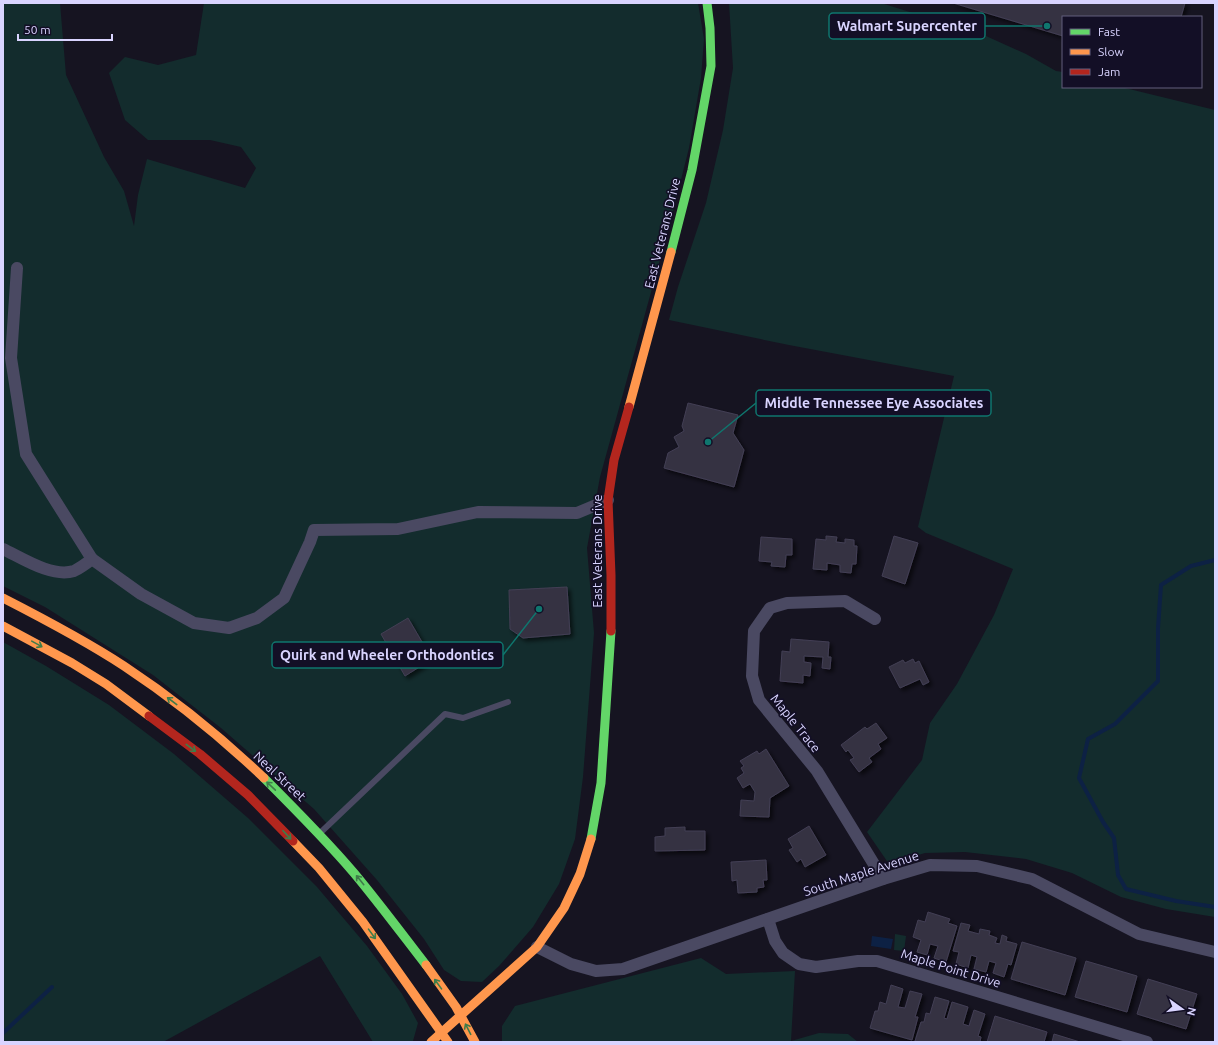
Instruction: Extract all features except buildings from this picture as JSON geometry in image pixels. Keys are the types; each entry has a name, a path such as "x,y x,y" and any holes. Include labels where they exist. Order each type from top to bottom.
{"main road":[{"name":"East Veterans Drive","path":"461,1015 537,948 564,908 580,874 591,840 601,783 611,644 611,575 608,500 614,460 692,170 712,66 707,3"},
{"name":"Neal Street","path":"3,598 44,619 139,677 198,720 253,768 299,812 346,862 396,924 461,1015 475,1042"},
{"path":"3,626 72,663 106,684 200,754 248,795 318,868 363,922 448,1042"},
{"path":"431,1042 461,1015"}],"street":[{"path":"17,268 11,358 26,454 92,559 141,594 194,623 229,628 257,618 284,598 314,530 398,529 478,512 577,512 608,500"},
{"path":"3,549 34,564 57,572 74,571 92,559"},
{"name":"Maple Trace","path":"875,619 845,601 786,603 770,608 754,631 752,676 759,700 817,771 884,879"},
{"name":"South Maple Avenue","path":"537,948 571,964 596,971 623,969 884,879 930,865 977,866 1032,879 1139,934 1215,952"},
{"name":"Maple Point Drive","path":"768,919 775,941 784,954 799,964 816,967 858,961 877,961 1147,1042"}],"lane":[{"path":"319,834 445,714 463,718 508,702"}],"green space":[{"path":"3,3 60,3 66,75 104,157 124,191 134,226 138,195 147,159 245,188 256,168 241,147 210,140 148,140 125,120 109,73 125,57 158,65 196,55 204,3 698,3 704,39 701,78 689,148 669,227 600,477 587,548 594,633 583,777 575,839 559,884 533,927 499,966 482,982 461,981 444,970 424,939 377,880 314,809 221,728 153,675 45,607 3,586"},
{"path":"729,3 881,3 986,36 1026,54 1056,71 1062,72 1062,88 1125,88 1215,110 1215,917 1166,909 1121,897 1072,873 1026,859 965,852 925,853 889,864 867,832 922,760 930,723 957,684 994,615 1013,569 926,533 918,527 954,376 789,345 669,320 678,287 706,203 723,130 733,68"},
{"path":"3,642 46,666 109,705 174,754 248,818 317,887 367,946 402,994 418,1023 413,1041 373,1042 320,956 163,1042 3,1042"},
{"path":"895,934 906,936 904,951 894,950"},
{"path":"701,958 726,974 795,971 791,1041 819,1033 848,1034 858,1042 502,1042 502,1026 515,1006"}],"water":[{"path":"872,936 893,939 891,949 871,946"}],"waterway":[{"path":"1215,560 1191,566 1161,585 1158,628 1158,681 1115,724 1088,739 1079,778 1103,822 1114,838 1118,875 1126,889 1176,901 1215,907"},
{"path":"3,1033 52,987"}],"traffic: fast":[{"path":"671,252 692,170 711,66 710,28 707,3"},
{"path":"591,839 601,783 611,631"},
{"path":"264,778 354,873 426,965"}],"traffic: slow":[{"path":"629,407 671,252"},
{"path":"3,598 80,639 143,679 197,719 264,778"},
{"path":"3,626 72,663 106,684 149,716"},
{"path":"431,1042 537,947 564,908 580,874 591,839"},
{"path":"293,841 319,868 363,922 448,1042"},
{"path":"426,965 456,1007 475,1042"}],"traffic: jam":[{"path":"611,631 611,575 608,500 614,460 629,407"},
{"path":"149,716 200,754 248,795 293,841"}],"place":[{"name":"Walmart Supercenter","path":"1047,26"},
{"name":"Middle Tennessee Eye Associates","path":"708,442"},
{"name":"Quirk and Wheeler Orthodontics","path":"539,609"}]}
